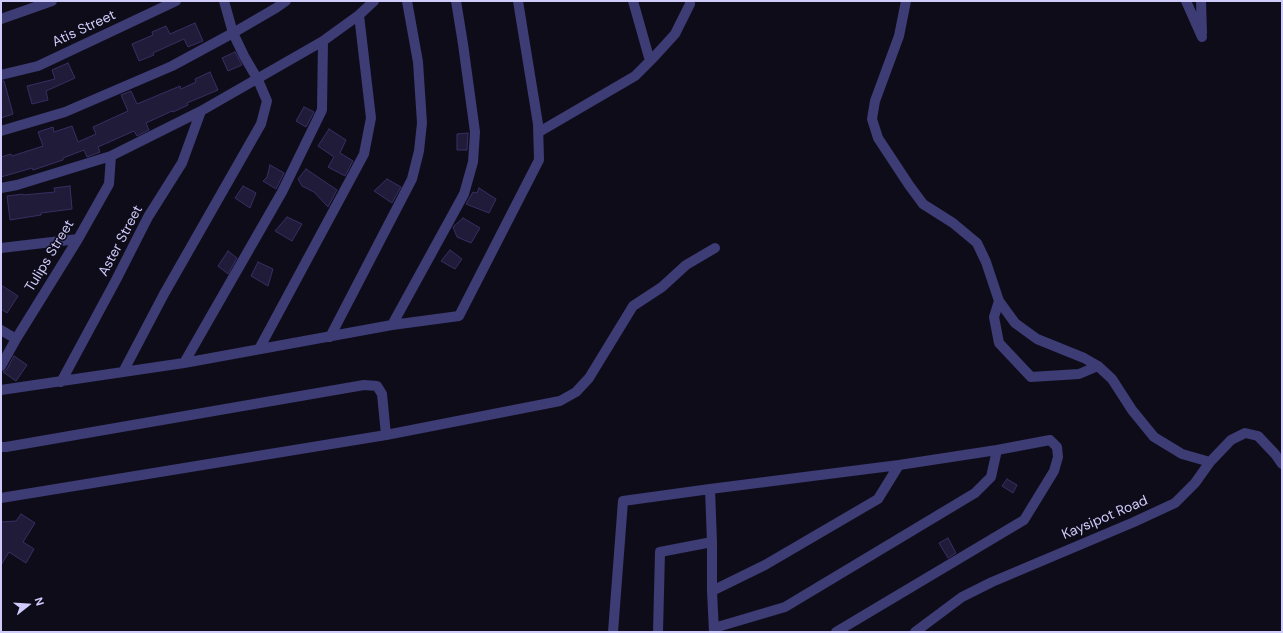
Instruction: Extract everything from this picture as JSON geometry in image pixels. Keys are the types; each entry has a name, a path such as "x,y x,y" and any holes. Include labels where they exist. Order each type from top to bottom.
{"street":[{"name":"Atis Street","path":"1,75 38,66 176,1"},
{"path":"123,372 164,294 261,124 267,101 258,80 233,33 224,1"},
{"path":"1,131 65,112 172,66 233,33 286,1"},
{"path":"1,188 17,185 112,156 201,111 323,42 359,16 374,1"},
{"path":"330,337 412,179 419,152 422,123 418,62 407,1"},
{"path":"392,325 464,194 472,162 475,132 464,44 456,1"},
{"path":"1,390 184,363 392,325 459,316 539,160 539,132 518,1"},
{"path":"633,1 650,61"},
{"path":"539,132 635,76 675,34 690,4 690,1"},
{"path":"906,1 899,36 875,101 872,119 878,138 923,204 953,223 977,243 986,262 998,301 1014,323 1037,338 1084,358 1098,366 1112,379 1132,410 1154,437 1182,454 1210,462"},
{"path":"1186,1 1202,37 1201,1"},
{"path":"1,19 48,2"},
{"path":"259,349 364,154 371,118 359,16"},
{"path":"184,363 282,192 322,110 323,42"},
{"name":"Aster Street","path":"61,382 148,217 182,164 201,111"},
{"name":"Tulips Street","path":"1,366 78,239 109,184 112,156"},
{"path":"1,248 78,239"},
{"path":"1,498 386,435 560,401 576,392 590,378 633,306 662,287 686,265 715,248"},
{"path":"998,301 994,317 999,343 1031,377 1079,374 1098,366"},
{"path":"1,330 16,339"},
{"path":"1,447 14,446 364,385 378,386 382,394 386,435"},
{"name":"Kaysipot Road","path":"915,632 962,597 992,582 1175,503 1195,483 1210,462 1231,440 1245,433 1258,436 1276,454 1282,464"},
{"path":"613,632 623,502 710,489 899,465 997,450 1050,440 1057,447 1058,457 1054,472 1024,520 836,632"},
{"path":"710,489 714,630 785,607 975,493 991,477 997,450"},
{"path":"712,592 765,565 878,499 899,465"},
{"path":"658,632 660,552 712,542"}],"building":[{"path":"195,23 203,41 188,47 184,39 139,61 132,44 153,35 152,32 166,26 170,34"},
{"path":"235,52 242,65 228,71 222,58"},
{"path":"68,63 75,78 46,91 48,100 32,104 27,86 55,79 52,70"},
{"path":"210,72 218,90 187,103 188,105 173,112 172,111 146,123 149,130 137,136 134,131 98,147 100,152 87,157 84,150 63,158 63,160 33,170 32,168 1,177 1,157 11,154 12,156 43,146 38,132 53,127 54,132 72,126 78,142 96,134 93,127 128,111 121,95 131,91 137,104 180,86 181,89 196,82 195,79"},
{"path":"1,81 4,81 13,114 1,118"},
{"path":"304,107 314,112 306,127 296,121"},
{"path":"329,129 346,140 340,153 353,161 345,176 328,167 334,157 318,146"},
{"path":"468,133 467,150 457,150 457,134"},
{"path":"270,165 284,173 276,189 263,181 267,177"},
{"path":"306,169 337,190 328,207 314,192 302,186 298,179"},
{"path":"387,179 401,187 392,203 374,191"},
{"path":"70,186 72,209 41,213 41,215 10,220 7,196 55,192 54,188"},
{"path":"243,186 256,193 250,208 235,198"},
{"path":"479,188 496,199 489,213 466,204 473,192 477,193"},
{"path":"287,217 302,224 292,241 275,231"},
{"path":"463,218 480,228 471,243 457,237 453,227"},
{"path":"450,250 462,259 455,269 441,261"},
{"path":"228,251 237,258 228,274 218,266"},
{"path":"258,262 273,269 268,286 251,276"},
{"path":"1,285 18,296 7,313 1,309"},
{"path":"14,356 27,365 16,381 3,372 7,369"},
{"path":"1007,479 1017,485 1013,493 1002,486"},
{"path":"21,514 35,523 23,542 34,549 26,563 9,552 1,565 1,522 16,521"},
{"path":"948,538 956,553 948,558 939,543"}]}
